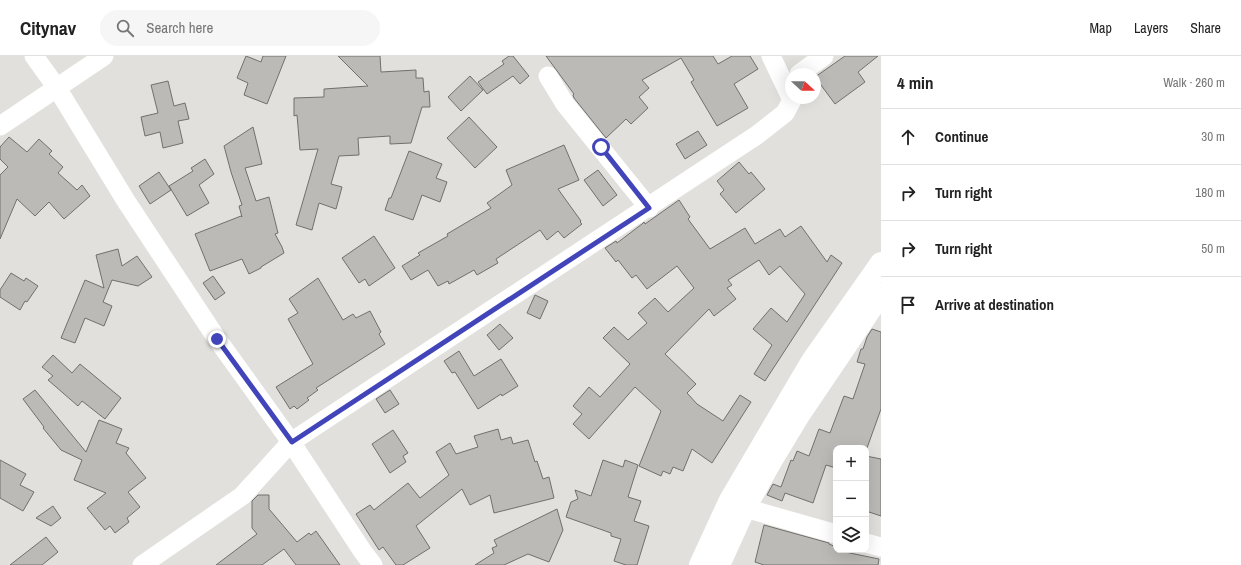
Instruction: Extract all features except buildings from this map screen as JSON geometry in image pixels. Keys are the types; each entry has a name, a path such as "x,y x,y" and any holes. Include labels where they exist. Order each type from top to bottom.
{"main road":[{"path":"700,565 730,500 808,367 881,263"},
{"path":"719,565 745,508 799,415 880,296"}],"street":[{"path":"34,56 57,88 139,221 217,339 292,442 363,552 373,565"},
{"path":"0,126 104,56"},
{"path":"772,56 785,77"},
{"path":"811,68 824,56"},
{"path":"548,76 565,104 649,208"},
{"path":"142,565 242,496 292,442 649,208 757,135 785,114 790,104"},
{"path":"745,508 833,533"},
{"path":"869,544 881,547"}],"route":[{"path":"217,339 292,442 649,208 601,147"}]}
